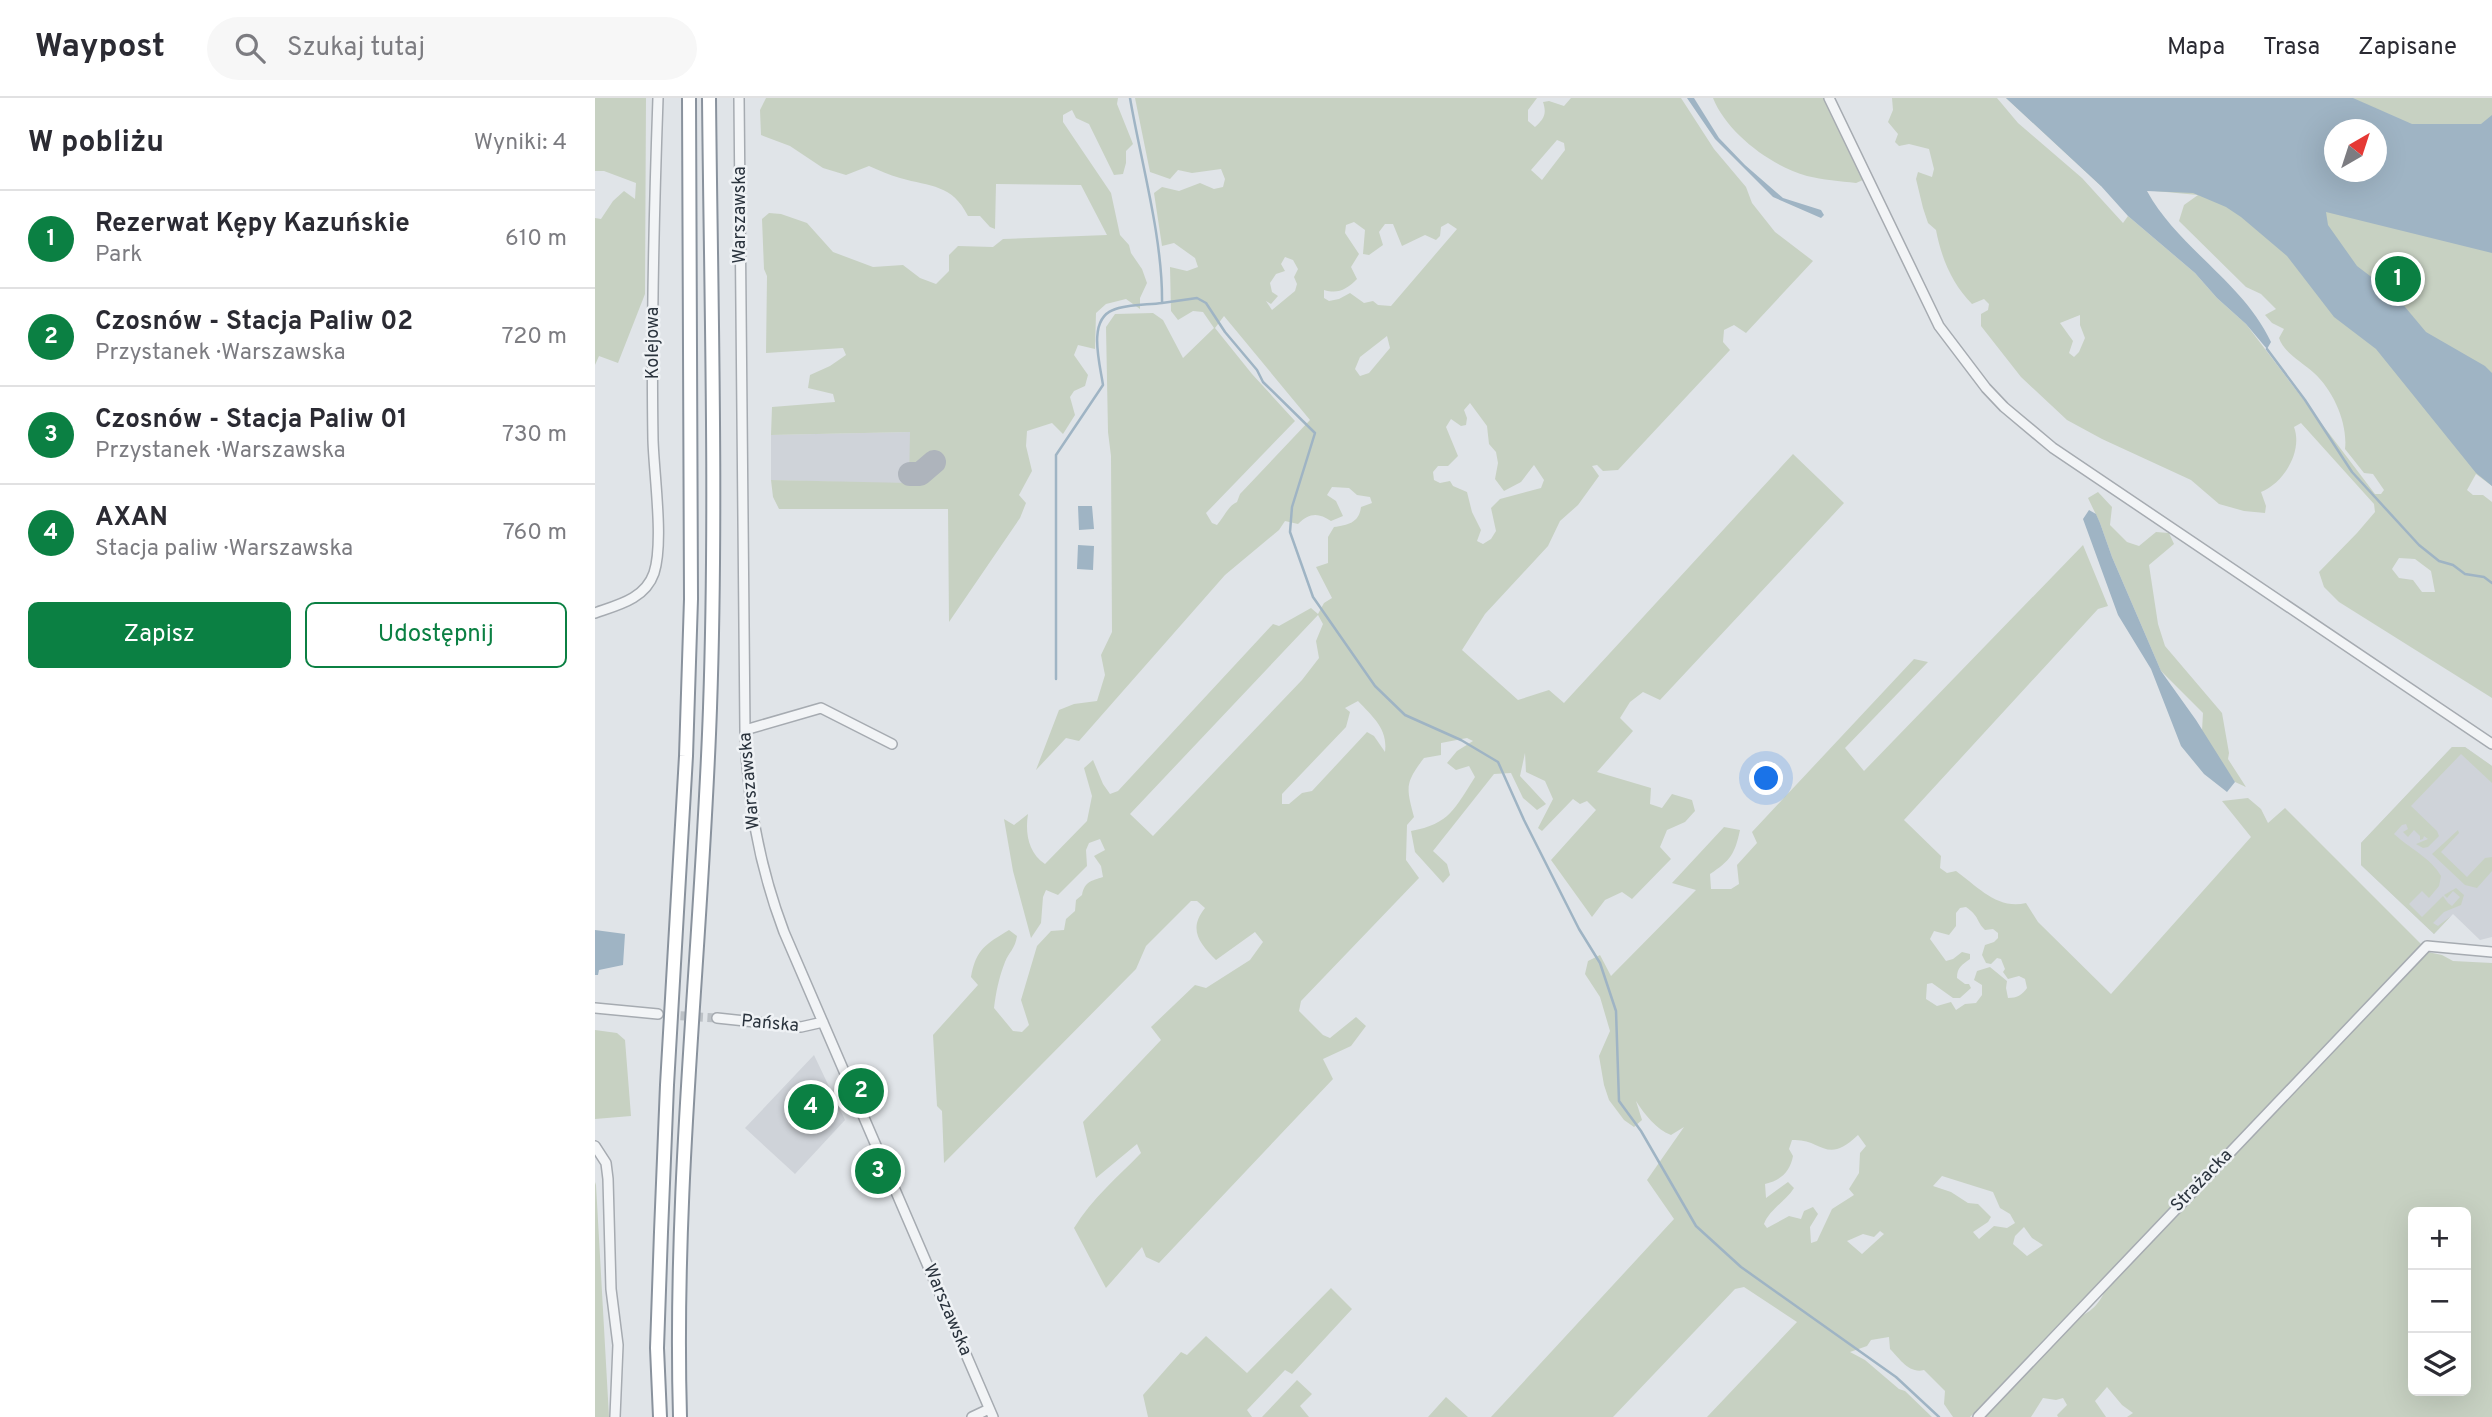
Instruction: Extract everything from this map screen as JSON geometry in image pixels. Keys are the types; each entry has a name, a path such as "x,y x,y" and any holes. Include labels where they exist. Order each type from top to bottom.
{"highway":[{"path":"660,1417 656,1348 660,1233 686,756 690,624 689,98"},
{"path":"680,1417 680,1246 711,684 709,98"}],"street":[{"name":"Kolejowa","path":"595,613 636,597 647,586 654,573 658,552 653,440 652,299 658,98"},
{"name":"Warszawska","path":"739,98 745,730 750,802 764,872 784,932 991,1413"},
{"path":"1829,98 1939,326 1986,388 2004,407 2074,463 2492,744"},
{"path":"745,730 821,708 892,744"},
{"name":"Strażacka","path":"1978,1417 2427,947 2492,952"},
{"path":"595,1008 658,1014"},
{"name":"Pańska","path":"717,1018 801,1027 823,1022"},
{"path":"595,1146 606,1163 608,1179 611,1289 618,1345 615,1417"},
{"path":"972,1417 991,1413"}],"shaded area":[{"path":"910,432 910,484 771,480 771,435"},
{"path":"2452,747 2465,747 2492,766 2492,937 2480,940 2453,914 2434,934 2361,865 2361,843"},
{"path":"814,1055 845,1120 795,1174 745,1128"}],"green space":[{"path":"595,98 646,98 645,294 618,363 599,356 595,365 595,218 601,219 613,201 624,191 635,199 636,183 604,171 595,171"},
{"path":"766,98 1118,98 1117,104 1133,144 1126,151 1123,174 1114,175 1089,124 1076,118 1072,110 1063,115 1063,122 1111,193 1120,235 1129,245 1147,283 1140,298 1140,309 1126,299 1106,304 1096,313 1095,349 1078,345 1074,355 1088,375 1085,386 1074,391 1070,397 1075,415 1063,434 1052,423 1027,431 1026,446 1032,471 1019,495 1026,503 1020,518 949,622 948,509 779,509 773,497 771,480 909,483 910,432 771,435 772,407 835,402 833,394 808,388 810,375 846,355 843,348 766,353 767,276 764,269 762,219 769,213 781,214 807,223 833,252 873,267 903,265 920,278 936,284 949,271 949,255 958,246 993,247 1003,239 1107,235 1081,185 996,184 995,229 980,216 968,216 955,198 940,188 896,177 869,166 846,175 823,168 790,146 761,135 760,110"},
{"path":"1135,98 1537,98 1528,110 1528,121 1535,127 1544,116 1543,102 1549,101 1564,106 1571,98 1681,98 1714,149 1746,187 1752,203 1775,232 1813,261 1746,333 1734,325 1724,330 1723,342 1730,350 1618,470 1603,471 1597,465 1592,466 1599,476 1578,505 1560,521 1548,546 1485,614 1462,650 1518,700 1549,690 1564,703 1793,454 1844,503 1660,700 1643,692 1630,702 1620,718 1633,731 1597,772 1651,788 1650,804 1662,808 1672,794 1692,800 1695,811 1685,822 1667,830 1660,847 1671,859 1632,899 1622,892 1605,900 1592,917 1551,860 1596,810 1587,801 1580,804 1573,799 1542,831 1538,828 1553,799 1545,781 1526,772 1525,753 1520,776 1546,804 1537,810 1523,798 1511,773 1494,774 1433,851 1447,864 1450,875 1443,883 1415,852 1411,831 1443,819 1462,798 1475,777 1469,766 1456,770 1447,763 1457,751 1473,741 1467,738 1441,743 1441,755 1424,758 1410,780 1409,792 1414,817 1407,825 1406,860 1419,878 1301,1001 1299,1011 1323,1035 1330,1038 1356,1017 1366,1026 1351,1046 1323,1059 1333,1079 1159,1263 1146,1257 1142,1247 1106,1288 1074,1228 1097,1198 1141,1153 1137,1144 1096,1178 1083,1122 1161,1040 1151,1027 1195,985 1206,988 1250,960 1263,942 1255,932 1216,960 1198,935 1197,923 1205,908 1197,901 1191,901 1146,946 1136,969 944,1163 942,1111 937,1106 933,1035 978,985 971,977 983,948 1009,930 1017,936 1001,973 994,1008 1013,1031 1022,1032 1029,1025 1021,1000 1037,946 1051,931 1064,930 1066,919 1075,911 1076,900 1082,895 1087,884 1103,877 1101,866 1094,856 1105,850 1100,839 1089,843 1086,850 1087,866 1058,895 1046,890 1041,923 1031,938 1013,871 1004,819 1014,825 1028,814 1027,828 1031,848 1045,864 1087,821 1092,796 1084,768 1093,760 1110,794 1118,791 1273,624 1279,626 1311,608 1318,614 1324,603 1332,598 1316,567 1328,563 1328,537 1334,527 1352,522 1358,517 1361,507 1372,503 1370,497 1357,495 1349,488 1332,487 1327,495 1336,501 1343,516 1331,521 1314,515 1298,524 1285,521 1279,530 1225,575 1079,741 1066,738 1036,770 1059,710 1074,704 1097,701 1105,675 1101,655 1112,632 1111,456 1106,327 1115,314 1153,313 1163,320 1183,358 1214,328 1203,312 1193,311 1178,320 1171,311 1170,267 1187,271 1198,267 1195,258 1174,243 1162,246 1154,193 1162,187 1179,191 1200,183 1214,189 1223,187 1225,179 1221,169 1192,173 1178,170 1170,179 1150,172","holes":["1557,140 1564,143 1565,150 1542,180 1531,170","1354,222 1365,230 1363,254 1369,255 1383,245 1379,232 1385,224 1393,224 1402,246 1425,235 1436,240 1440,236 1441,227 1448,223 1457,229 1391,306 1378,305 1373,301 1364,303 1350,293 1329,301 1324,298 1324,290 1342,290 1357,279 1351,267 1359,254 1345,233 1346,225","1285,257 1293,260 1298,269 1294,277 1297,284 1295,291 1272,310 1266,301 1271,304 1278,296 1272,292 1270,283 1276,274 1285,271 1281,264","1224,316 1310,420 1240,494 1237,502 1217,525 1212,523 1206,513 1295,421 1215,328","1387,336 1390,348 1369,373 1360,376 1355,369 1360,357","1470,403 1487,426 1489,444 1496,452 1498,463 1495,479 1504,491 1521,482 1534,465 1544,480 1541,488 1500,499 1491,508 1496,531 1491,539 1483,544 1477,541 1481,530 1472,512 1467,492 1453,486 1450,481 1440,483 1434,480 1433,472 1438,466 1448,466 1458,456 1446,427 1451,419 1461,426 1466,425 1464,410","1318,615 1323,624 1316,641 1319,658 1302,680 1153,836 1130,814","1358,701 1374,718 1382,730 1385,752 1374,736 1367,732 1312,791 1302,793 1289,804 1282,804 1282,794 1346,727 1350,712 1345,708"]},
{"path":"1713,98 1825,98 1863,180 1856,183 1807,176 1779,165 1739,135"},
{"path":"1892,98 1997,98 2018,123 2082,178 2123,223 2128,216 2195,273 2217,298 2246,324 2375,494 2381,494 2384,490 2373,474 2364,473 2345,449 2342,418 2327,388 2285,348 2279,338 2284,329 2272,323 2265,315 2276,309 2261,294 2246,287 2179,221 2184,205 2198,195 2101,186 2006,98 2492,98 2492,486 2476,474 2467,490 2473,495 2483,495 2492,502 2492,698 2339,602 2324,587 2319,572 2375,512 2374,504 2301,423 2294,427 2294,456 2284,474 2261,492 2266,506 2265,513 2244,511 2219,504 2191,480 2067,420 2021,377 1981,326 1981,314 1988,310 1989,304 1984,299 1972,304 1959,288 1948,270 1936,230 1928,223 1916,179 1918,172 1932,177 1934,169 1929,149 1909,144 1899,146 1895,142 1898,134 1888,122 1893,110","holes":["2080,315 2080,325 2085,338 2074,357 2069,353 2073,341 2060,323","2399,558 2415,559 2431,571 2435,592 2422,592 2413,580 2399,578 2392,569"]},
{"path":"2098,492 2112,507 2110,525 2127,542 2139,546 2156,532 2169,533 2174,544 2149,565 2158,624 2165,646 2222,713 2228,759 2246,787 2235,782 2215,754 2202,731 2203,713 2161,671 2088,498"},
{"path":"2083,545 2108,606 2098,609 1904,820 1941,856 1940,868 1947,873 1956,871 1997,900 2026,903 2038,922 2111,994 2251,837 2222,801 2248,798 2261,809 2268,823 2285,808 2422,945 1970,1417 1953,1417 1944,1404 1945,1391 1924,1370 1914,1370 1901,1361 1890,1349 1889,1337 1871,1340 1867,1346 1850,1352 1865,1360 1905,1391 1932,1417 1707,1417 1797,1322 1744,1287 1735,1289 1613,1417 1491,1417 1674,1219 1647,1180 1684,1127 1671,1135 1651,1121 1636,1101 1642,1120 1634,1127 1624,1120 1609,1100 1599,1056 1610,1031 1600,997 1585,974 1588,961 1600,955 1611,976 1696,890 1672,883 1724,827 1740,830 1731,856 1710,874 1711,889 1731,889 1739,884 1737,865 1757,843 1752,832 1914,659 1928,662 1845,748 1864,771","holes":["1966,907 1970,910 1985,930 1993,929 1998,933 1994,942 1985,945 1982,955 1986,963 1991,964 1997,958 2001,959 2005,969 2003,972 2008,979 2019,976 2025,979 2027,988 2021,994 2008,998 2007,981 1990,967 1977,971 1974,980 1982,985 1982,995 1976,1003 1965,1004 1956,1010 1951,1002 1937,1006 1926,999 1927,984 1932,983 1953,998 1960,998 1971,988 1957,978 1959,969 1970,959 1970,954 1962,952 1946,961 1930,939 1934,931 1949,935 1956,926 1956,913 1960,908","1858,1135 1866,1146 1860,1153 1859,1173 1849,1189 1854,1195 1832,1209 1817,1241 1811,1243 1810,1227 1818,1214 1813,1207 1804,1211 1801,1219 1789,1216 1767,1228 1764,1224 1766,1219 1794,1188 1788,1182 1766,1198 1765,1184 1780,1178 1790,1167 1793,1156 1789,1149 1792,1140 1802,1140 1831,1150 1847,1144","1942,1176 1993,1192 2000,1208 2010,1214 2015,1223 2007,1228 1994,1226 1979,1239 1973,1232 1991,1217 1978,1204 1968,1203 1951,1192 1933,1186","2024,1227 2032,1238 2043,1245 2027,1256 2013,1244 2015,1236","1880,1231 1884,1234 1862,1254 1847,1241 1863,1234 1874,1237"]},
{"path":"2452,747 2465,747 2492,766 2492,783 2461,754 2411,806 2439,836 2428,847 2423,848 2416,844 2428,839 2424,836 2420,840 2414,830 2408,837 2403,832 2408,829 2406,824 2394,834 2426,858 2441,876 2439,886 2429,898 2422,891 2409,904 2422,917 2443,896 2452,906 2460,897 2453,891 2447,898 2444,895 2456,888 2464,895 2461,905 2444,912 2433,923 2438,926 2451,916 2434,934 2361,865 2361,843"},
{"path":"2458,830 2459,833 2441,852 2467,877 2485,858 2492,857 2492,871 2477,888 2465,885 2432,854"},
{"path":"2428,952 2453,961 2492,963 2492,1417 2127,1417 2133,1413 2122,1405 2107,1387 2095,1401 2106,1417 2058,1417 2067,1405 2063,1398 2043,1398 2031,1417 1984,1417 2080,1316 2095,1306 2105,1290"},
{"path":"595,1030 617,1033 625,1040 631,1116 595,1119"},
{"path":"595,1182 596,1185 609,1417 595,1417"},
{"path":"1331,1288 1352,1309 1292,1374 1285,1370 1247,1410 1252,1417 1148,1417 1143,1395 1181,1352 1187,1355 1206,1336 1247,1373"},
{"path":"1297,1380 1312,1394 1300,1406 1309,1417 1262,1417"},
{"path":"1446,1397 1468,1417 1428,1417"}],"water":[{"path":"1687,98 1694,98 1719,138 1783,198 1821,210 1824,215 1821,218 1773,197 1715,139"},
{"path":"2006,98 2353,98 2412,124 2481,124 2492,115 2492,253 2326,212 2328,225 2357,266 2395,295 2426,332 2485,366 2492,373 2492,486 2476,473 2376,349 2334,317 2287,256 2241,217 2226,207 2193,193 2147,191 2176,231 2244,301 2271,342 2267,349 2195,273 2128,216 2101,186"},
{"path":"1078,506 1092,506 1094,529 1079,530"},
{"path":"2089,510 2096,514 2161,671 2235,782 2227,792 2204,774 2181,746 2151,669 2118,615 2083,519"},
{"path":"1078,545 1094,546 1093,570 1077,569"},
{"path":"595,930 625,934 623,965 599,970 598,975 595,975"}],"waterway":[{"path":"1056,679 1056,455 1103,385 1097,343 1100,323 1105,315 1124,307 1162,303 1155,227 1130,98"},
{"path":"1162,303 1197,298 1206,303 1225,332 1257,370 1263,382 1315,433 1292,507 1290,532 1313,597 1375,686 1405,715 1461,740 1498,762 1579,929 1600,963 1616,1011 1619,1101 1641,1131 1696,1226 1741,1267 1896,1377 1939,1417"},
{"path":"2267,349 2305,400 2352,472 2419,545 2439,561 2453,565 2465,574 2484,577 2492,583"}],"taxiway":[{"path":"910,474 920,474 934,462"}],"tunnel":[{"path":"667,1015 717,1018"}],"place":[{"name":"Rezerwat Kępy Kazuńskie","path":"2398,279"},
{"name":"Czosnów - Stacja Paliw 02","path":"861,1091"},
{"name":"AXAN","path":"811,1107"},
{"name":"Czosnów - Stacja Paliw 01","path":"878,1171"}]}
